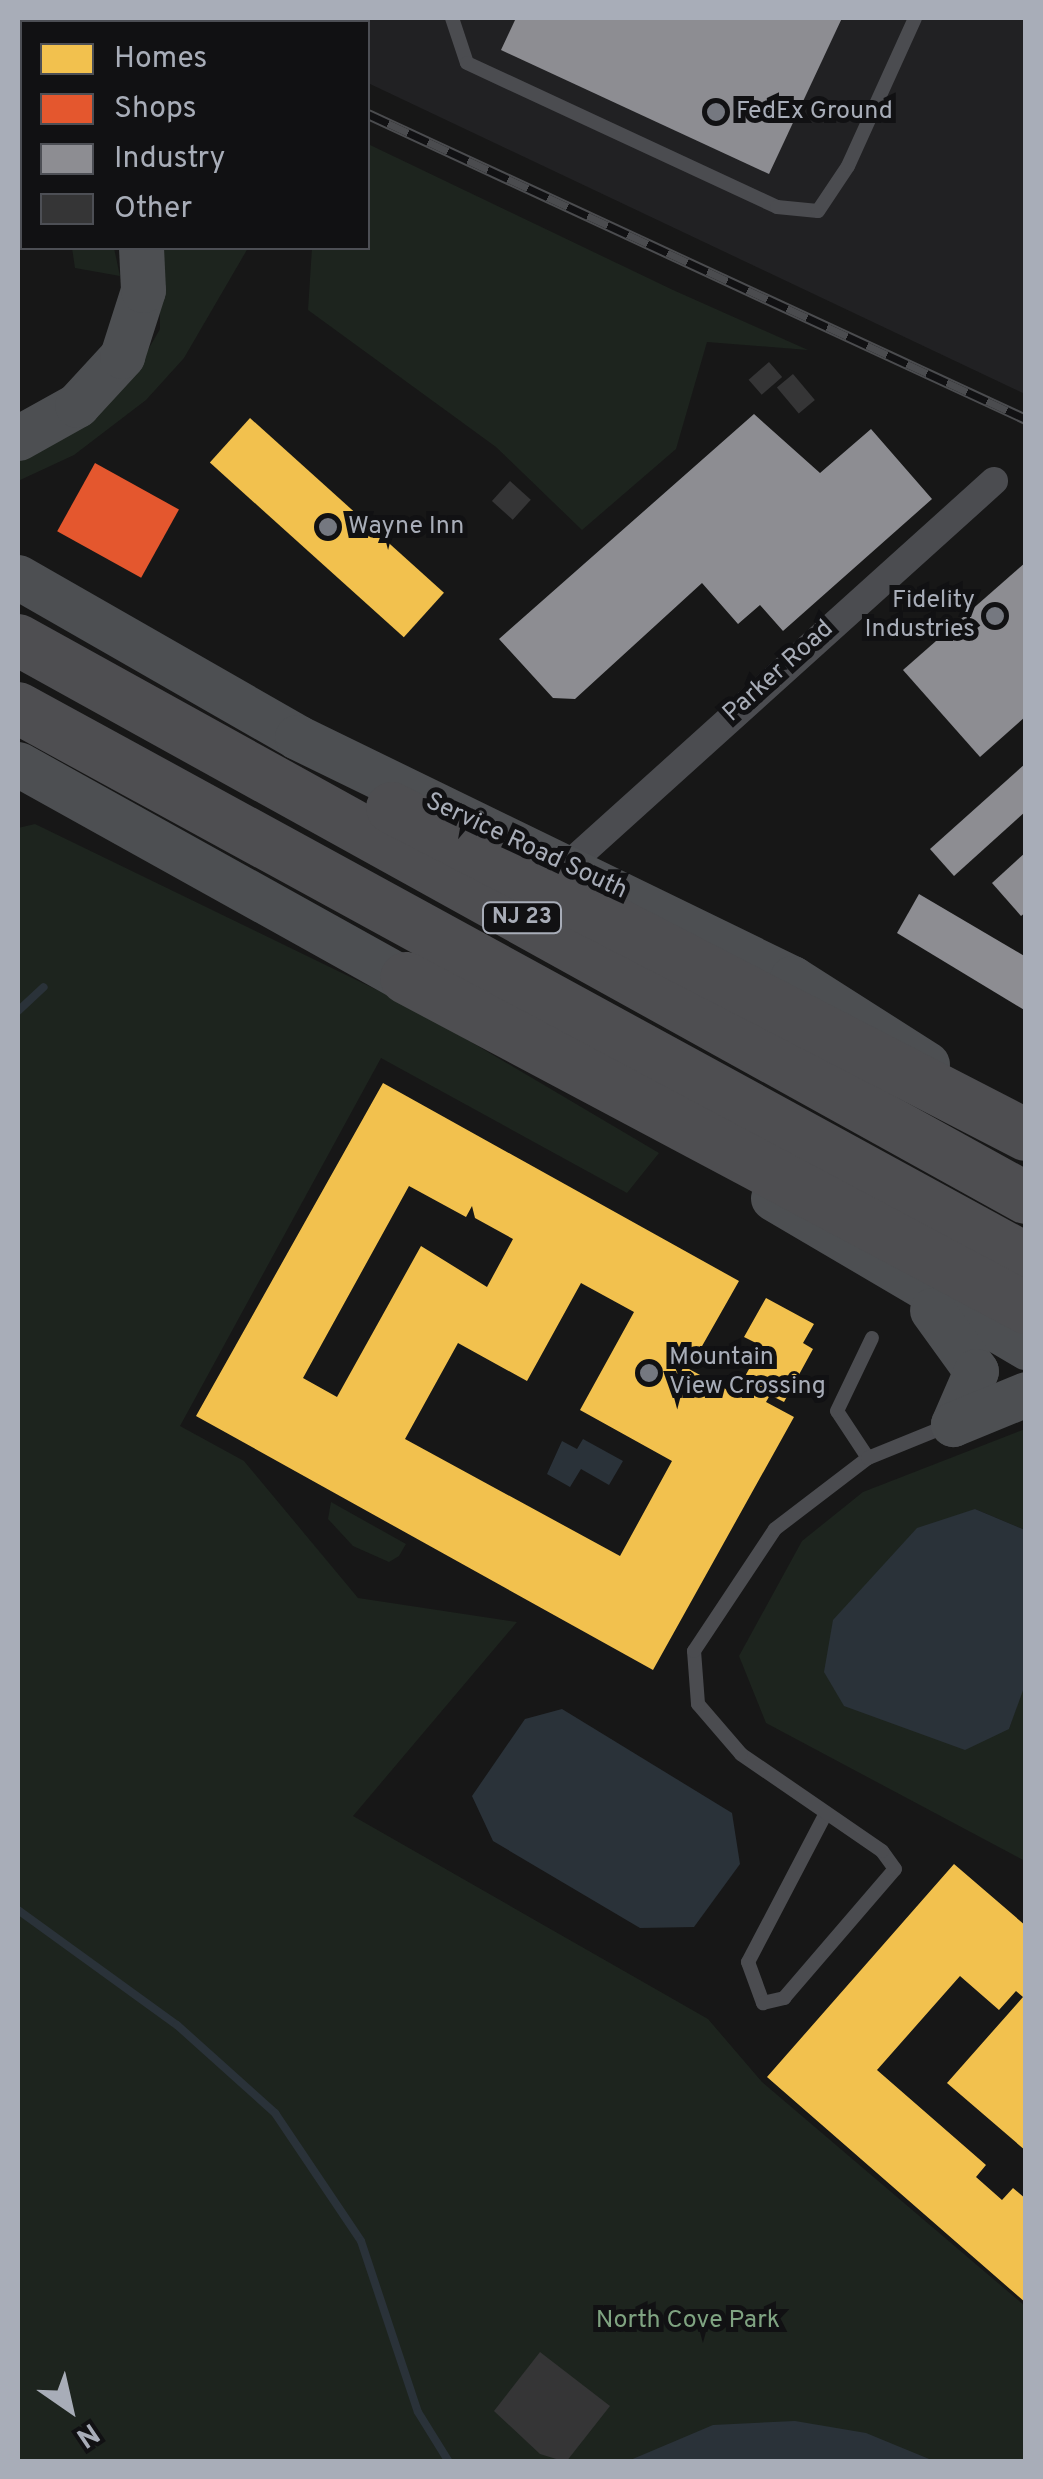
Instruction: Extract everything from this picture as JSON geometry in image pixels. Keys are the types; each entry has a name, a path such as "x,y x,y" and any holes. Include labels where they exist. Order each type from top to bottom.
{"highway":[{"path":"18,625 634,927 1026,1134"},
{"name":"NJ 23","path":"18,640 1026,1198"},
{"path":"18,686 305,861"},
{"name":"NJ 23","path":"18,708 305,861 1026,1259"},
{"path":"406,978 1026,1308"}],"main road":[{"path":"18,438 78,405 122,356 143,290 141,250"},
{"name":"Service Road South","path":"18,576 297,737 792,978 1026,1134"},
{"path":"18,764 406,978 877,1263 1026,1347"},
{"path":"18,806 110,815"},
{"path":"877,1263 969,1351 976,1371 952,1424"},
{"path":"952,1424 1026,1394"}],"street":[{"name":"Parker Road","path":"567,866 994,482"}],"lane":[{"path":"452,18 467,63 777,207 818,210 848,166 915,18"},
{"path":"868,1458 837,1410 872,1338"},
{"path":"825,1815 748,1962 763,2003 784,1998 896,1869 825,1815 740,1754 698,1704 694,1651 774,1529 868,1458 952,1424"}],"shaded area":[{"path":"228,18 1025,18 1025,394 370,84 370,20"},
{"path":"583,1439 623,1461 609,1485 581,1469 570,1487 547,1474 562,1441 577,1449"},
{"path":"975,1509 1025,1530 1026,1682 1009,1729 965,1750 844,1706 824,1672 833,1620 917,1528"},
{"path":"562,1709 732,1813 740,1864 694,1927 640,1928 493,1841 472,1796 525,1719"},
{"path":"795,2421 866,2433 934,2461 628,2461 713,2425"}],"green space":[{"path":"370,145 808,350 707,342 676,449 582,530 496,447 308,310 312,250 370,250"},
{"path":"72,250 114,250 120,276 75,268"},
{"path":"160,250 247,250 184,358 146,400 74,455 18,481 18,457 130,381 160,329"},
{"name":"North Cove Park","path":"35,824 410,1006 659,1153 627,1193 381,1058 180,1426 244,1461 358,1598 517,1622 353,1816 708,2019 762,2082 1025,2306 1026,2461 18,2461 18,828"},
{"path":"1025,1429 1025,1530 975,1509 1009,1729 1025,1682 1025,1861 766,1723 739,1656 802,1541 863,1492"},
{"path":"331,1502 406,1544 399,1556 389,1562 353,1546 328,1519"}],"building: Homes":[{"name":"Wayne Inn","path":"250,418 444,593 404,637 210,463"},
{"name":"Mountain View Crossing","path":"383,1083 739,1281 689,1369 735,1394 762,1346 744,1337 766,1298 814,1324 803,1343 813,1349 784,1402 770,1395 766,1402 794,1417 653,1670 196,1416","holes":["409,1186 466,1217 472,1206 475,1218 513,1239 487,1287 421,1246 337,1397 303,1378","581,1283 634,1312 580,1410 672,1461 620,1556 405,1439 458,1343 527,1381"]},
{"path":"954,1864 1026,1926 1026,2151 947,2083 1023,1997 1016,1991 999,2010 960,1976 877,2070 986,2165 976,2177 1002,2200 1013,2188 1026,2199 1026,2303 767,2077"}],"building: Shops":[{"path":"95,463 179,510 141,578 57,531"}],"building: Industry":[{"name":"FedEx Ground","path":"516,18 842,18 769,174 501,50"},
{"path":"754,414 820,473 871,429 932,499 783,631 760,605 738,624 702,583 575,699 553,698 499,639"},
{"name":"Fidelity Industries","path":"1026,562 1026,716 980,757 903,670"},
{"path":"1026,763 1026,811 954,876 930,849"},
{"path":"1026,852 1026,912 1021,916 992,883"},
{"path":"919,894 1026,957 1026,1011 897,933"}],"building: Other":[{"path":"769,362 782,377 762,395 749,380"},
{"path":"793,374 815,400 799,414 777,387"},
{"path":"510,481 531,500 513,520 492,501"},
{"path":"540,2352 610,2406 566,2462 540,2454 494,2411"}],"waterway":[{"path":"18,1011 44,987"},
{"path":"18,1910 177,2025 275,2113 361,2241 418,2412 449,2462"}],"railway":[{"path":"169,18 174,20"},
{"path":"370,115 1026,419"}],"place":[{"name":"FedEx Ground","path":"716,112"},
{"name":"Wayne Inn","path":"328,527"},
{"name":"Fidelity Industries","path":"995,616"},
{"name":"Mountain View Crossing","path":"649,1373"}]}
